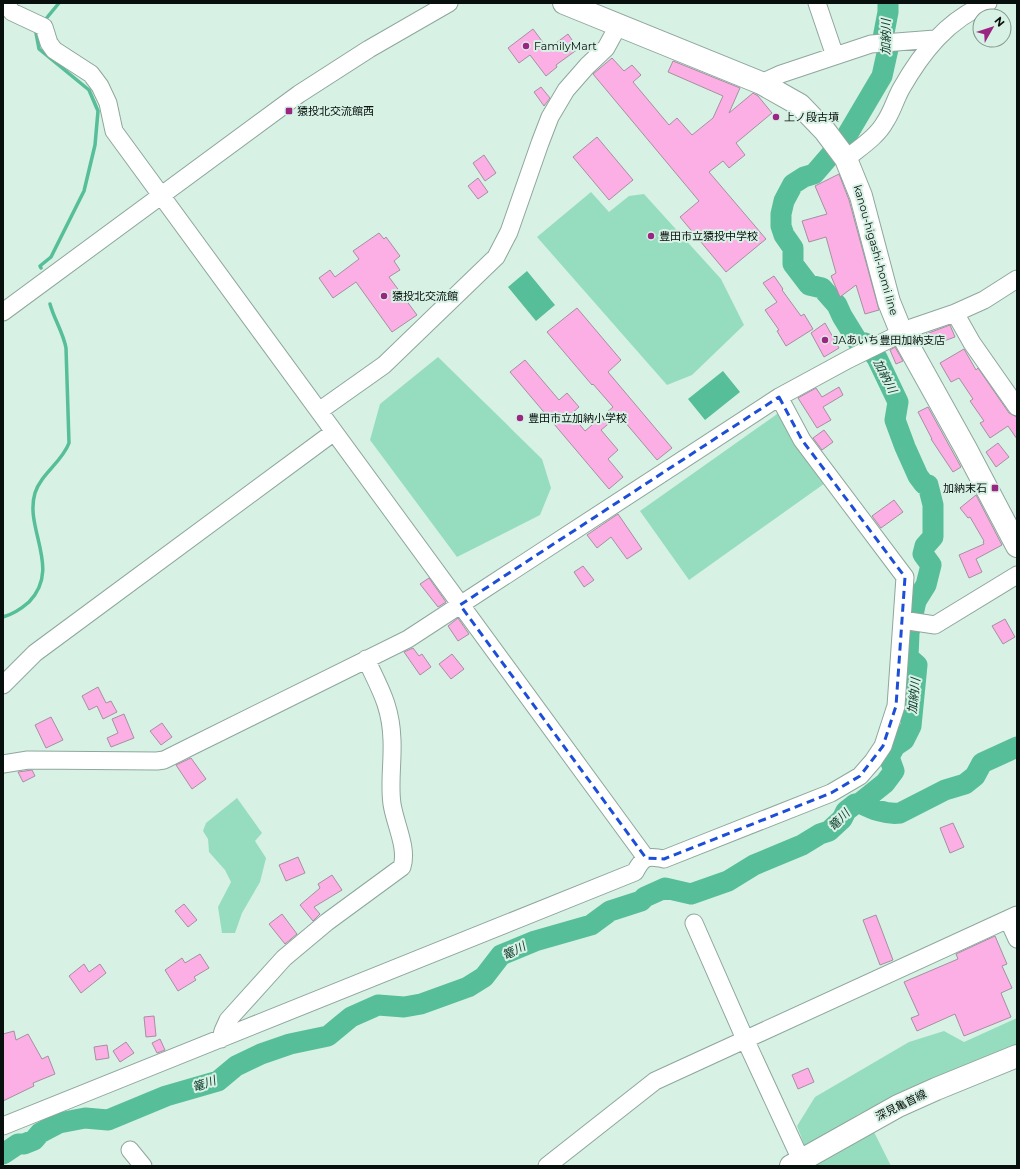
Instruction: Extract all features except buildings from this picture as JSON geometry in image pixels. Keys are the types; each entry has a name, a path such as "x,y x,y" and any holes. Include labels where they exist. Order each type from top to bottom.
{"main road":[{"name":"kanou-higashi-homi line","path":"564,3 761,83 800,105 827,134 844,157 861,196 889,302 902,334 966,449 1017,546"},
{"name":"深見亀首線","path":"796,1163 898,1106 1017,1056"}],"street":[{"path":"5,3 12,12 44,27 49,43 54,50 91,74 105,94 114,131 646,858"},
{"path":"3,312 299,94 368,49 449,3"},
{"path":"817,3 835,56"},
{"path":"844,157 877,133 885,122 902,88 940,33 980,6 988,3"},
{"path":"319,411 384,365 496,257 509,232 550,117 566,90 587,66 606,48 618,26"},
{"path":"761,83 835,56 878,43 936,39"},
{"path":"3,764 28,760 164,760 408,639 779,397 914,327 955,313 984,300 1017,279"},
{"path":"955,313 972,343 1017,407"},
{"path":"3,1126 635,872 641,861 646,858 652,856 664,859 831,793 860,776 883,746 896,706 905,620 905,577 802,440 779,397"},
{"path":"3,685 35,653 334,432"},
{"path":"905,620 935,625 1017,575"},
{"path":"221,1039 228,1020 284,958 327,922 402,867 404,856 392,805 391,726 386,698 366,659"},
{"path":"547,1166 655,1081 1013,917 1017,939"},
{"path":"694,923 745,1039 796,1163"},
{"path":"130,1150 143,1166"}],"highlighted area":[{"path":"779,397 802,440 905,577 896,706 883,746 860,776 831,793 664,859 646,858 460,605"}],"shaded area":[{"path":"591,192 609,212 629,196 644,194 721,279 744,325 692,375 667,385 537,237"},
{"path":"527,271 555,305 536,321 508,287"},
{"path":"438,357 542,459 551,488 540,515 457,557 370,440 380,404"},
{"path":"723,371 740,392 705,420 688,399"},
{"path":"780,412 828,481 689,580 640,511"},
{"path":"237,798 262,833 255,841 266,858 260,882 242,913 235,933 222,933 218,907 231,882 225,870 209,852 208,839 203,831 206,823"},
{"path":"1017,1018 1017,1046 859,1114 806,1149 797,1126 815,1097 909,1042 944,1031 964,1042"},
{"path":"873,1130 891,1166 807,1166"}],"waterway":[{"path":"45,20 59,3"},
{"name":"篭川","path":"3,1154 18,1144 24,1144 34,1140 40,1133 59,1123 85,1118 108,1120 166,1096 218,1081 236,1066 261,1054 290,1044 328,1036 351,1017 378,1005 404,1007 421,1004 468,987 484,977 501,955 535,941 591,925 610,911 641,901 645,897 665,888 691,894 728,881 754,865 802,845 820,834 829,831 842,819 846,811 855,804 860,803 885,783 894,771 889,757 895,746 904,740 911,726 917,665 908,657 909,633 916,601 926,585 931,565 923,554 925,546 933,537 933,505 928,485 924,484 918,476 905,447 895,420 898,402 877,358 865,343 858,342 837,305 822,288 809,285 793,264 793,248 784,235 781,226 781,214 784,201 793,184 804,177 814,174 846,137 882,76 888,49 883,38 888,12 888,3"},
{"path":"38,30 36,33 39,49 89,90 98,111 95,145 84,191 51,257 40,266 41,268"},
{"path":"3,617 14,613 23,607 29,602 38,589 42,576 42,562 34,520 33,507 35,493 42,480 62,456 69,443 66,348 63,336 50,304"},
{"name":"篭川","path":"860,803 884,812 900,813 945,790 965,784 975,776 982,763 1017,747"}],"place":[{"name":"FamilyMart","path":"526,46"},
{"name":"猿投北交流館西","path":"289,111"},
{"name":"上ノ段古墳","path":"776,117"},
{"name":"豊田市立猿投中学校","path":"651,236"},
{"name":"猿投北交流館","path":"384,296"},
{"name":"JAあいち豊田加納支店","path":"825,340"},
{"name":"豊田市立加納小学校","path":"520,418"},
{"name":"加納末石","path":"995,488"}],"water label":[{"name":"加納川","path":"886,37"},
{"name":"加納川","path":"885,376"},
{"name":"加納川","path":"914,696"}]}
